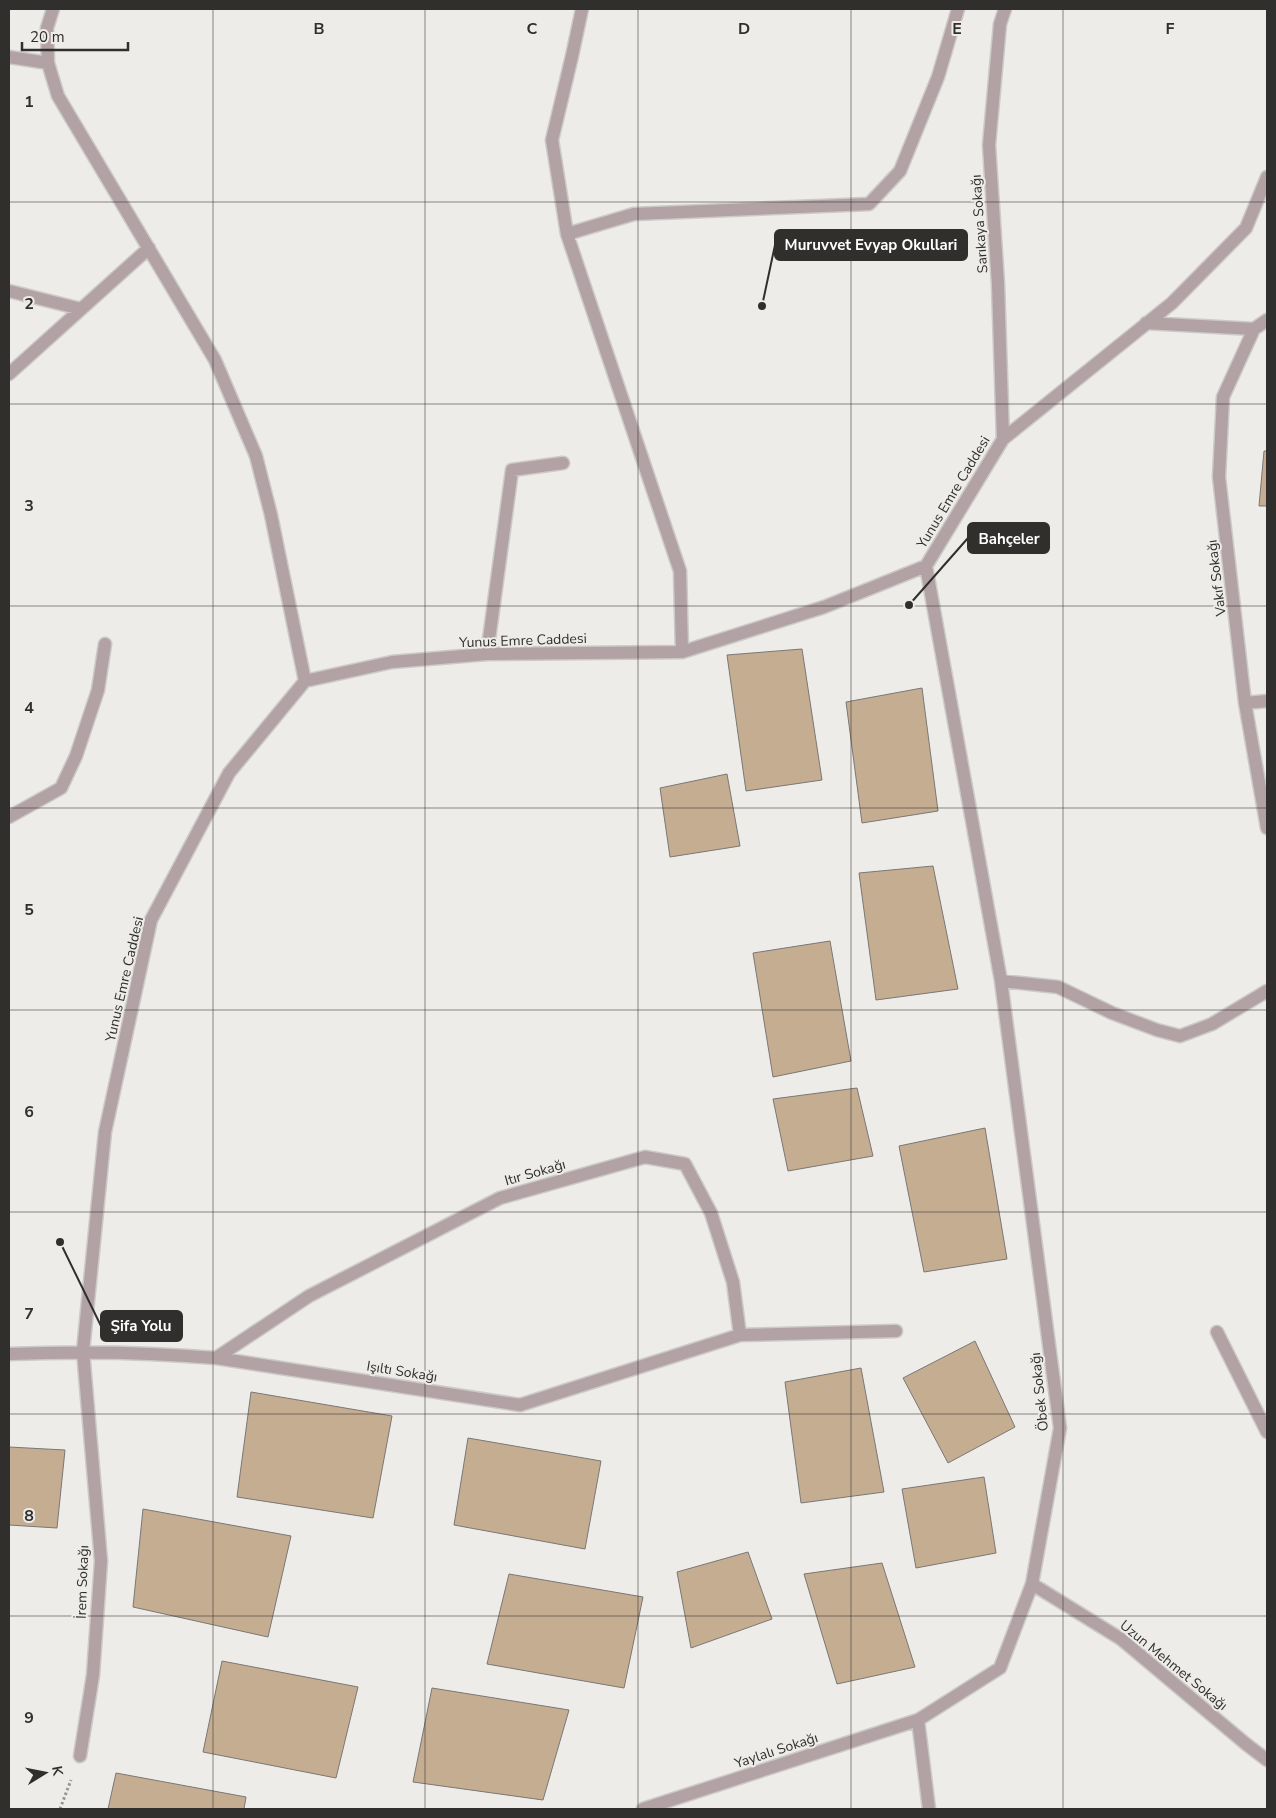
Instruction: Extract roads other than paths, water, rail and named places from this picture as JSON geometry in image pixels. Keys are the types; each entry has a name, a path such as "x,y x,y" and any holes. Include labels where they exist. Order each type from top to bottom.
{"street":[{"path":"53,9 47,28 48,63 58,96 215,360 256,456 271,514 305,681"},
{"path":"582,9 552,140 567,234 680,571 682,652"},
{"path":"567,234 634,214 870,204 900,171 938,77 958,9"},
{"name":"Sarıkaya Sokağı","path":"1002,439 998,284 989,145 1000,24 1005,9"},
{"path":"9,58 48,63"},
{"name":"Yunus Emre Caddesi","path":"83,1351 105,1132 150,920 229,772 305,681 392,662 487,654 682,652 824,607 926,566 1002,439 1172,303 1246,228 1267,177"},
{"path":"9,374 149,248"},
{"path":"9,291 81,309"},
{"path":"1146,323 1254,329 1267,320"},
{"name":"Vakıf Sokağı","path":"1254,329 1223,398 1219,477 1245,703 1267,828"},
{"path":"487,654 512,470 563,463"},
{"name":"Öbek Sokağı","path":"918,1720 1000,1668 1032,1584 1060,1428 1001,982 926,566"},
{"path":"9,817 61,788 76,756 98,690 105,644"},
{"path":"1245,703 1267,701"},
{"path":"1001,982 1058,987 1112,1013 1157,1030 1180,1036 1212,1024 1267,991"},
{"name":"Itır Sokağı","path":"216,1358 309,1296 500,1198 645,1156 685,1164 711,1213 733,1282 740,1335"},
{"path":"740,1335 896,1331"},
{"path":"1217,1332 1267,1432"},
{"name":"Işıltı Sokağı","path":"9,1354 83,1351 170,1354 216,1358 520,1405 740,1335"},
{"name":"İrem Sokağı","path":"80,1756 93,1675 100,1562 83,1351"},
{"name":"Uzun Mehmet Sokağı","path":"1032,1584 1121,1639 1267,1760"},
{"path":"918,1720 928,1809"},
{"name":"Yaylalı Sokağı","path":"643,1809 918,1720"}],"place":[{"name":"Muruvvet Evyap Okullari","path":"762,306"},
{"name":"Bahçeler","path":"909,605"},
{"name":"Şifa Yolu","path":"60,1242"}]}
